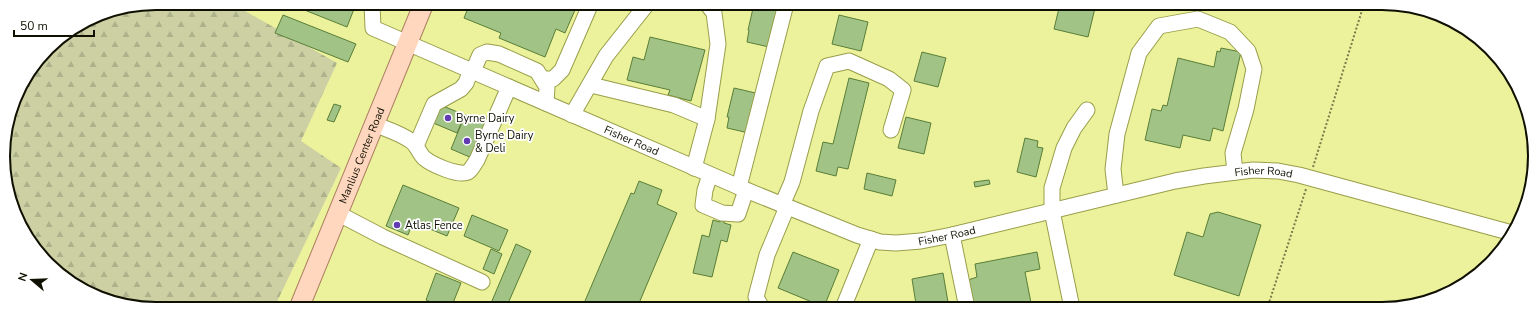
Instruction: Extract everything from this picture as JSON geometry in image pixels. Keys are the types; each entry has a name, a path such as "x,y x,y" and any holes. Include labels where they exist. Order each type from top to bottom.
{"main road":[{"name":"Manlius Center Road","path":"301,302 421,10"}],"street":[{"name":"Fisher Road","path":"372,10 372,28 742,189 871,240 896,243 921,241 952,235 1175,181 1235,172 1264,170 1278,171 1310,178 1506,231"},
{"path":"543,79 553,79 562,70 588,10"},
{"path":"572,115 591,85 606,56 642,10"},
{"path":"694,168 707,119 718,44 714,13 712,10"},
{"path":"710,175 705,190 704,205 722,213 738,214 742,189 785,10"},
{"path":"1116,195 1113,169 1117,134 1139,53 1159,26 1198,19 1230,32 1248,51 1254,69 1246,109 1233,153 1235,172"},
{"path":"416,146 434,104 461,89 466,83 480,55 487,52 499,54 537,71 547,87 546,103"},
{"path":"758,302 756,298 767,255 792,182 811,111 827,66 849,61 889,79 903,90 891,130"},
{"path":"591,85 674,105 707,119"},
{"path":"374,124 404,136 413,142 423,158 430,162 459,174 467,173 472,169 477,160 509,87"},
{"path":"1071,302 1052,211 1052,188 1064,148 1074,128 1087,110"},
{"path":"337,213 383,237 482,282"},
{"path":"952,235 966,302"},
{"path":"845,302 871,240"}],"path":[{"path":"1269,302 1310,178 1362,10"}],"green space":[{"path":"146,10 243,10 337,63 301,141 341,168 277,302 146,302 118,297 91,287 67,272 40,245 21,212 15,194 10,166 11,137 21,100 40,67 46,60 67,40 91,25 118,15"}],"building":[{"path":"304,10 354,10 347,27"},
{"path":"467,10 575,10 565,33 556,29 545,57 499,38 501,33 464,18"},
{"path":"753,10 780,10 769,47 747,42"},
{"path":"1059,10 1095,10 1088,37 1054,29"},
{"path":"283,15 356,44 348,62 275,33"},
{"path":"839,15 868,22 861,51 832,44"},
{"path":"650,37 705,50 691,101 668,95 670,90 627,80 633,57 644,60"},
{"path":"1221,48 1241,52 1223,131 1213,128 1210,141 1183,135 1180,148 1145,140 1152,109 1161,111 1163,105 1167,106 1178,58 1214,67 1217,51 1220,52"},
{"path":"922,52 946,58 938,87 914,81"},
{"path":"849,78 869,83 848,169 838,167 836,176 816,171 823,142 833,144"},
{"path":"734,88 760,94 749,133 727,128 729,117 727,117"},
{"path":"334,104 341,106 334,122 327,120"},
{"name":"Byrne Dairy","path":"438,104 465,115 457,133 431,122"},
{"name":"Byrne Dairy & Deli","path":"465,115 486,123 472,158 451,149"},
{"path":"906,117 931,123 924,154 898,148"},
{"path":"1025,138 1038,141 1037,147 1043,148 1036,177 1017,172"},
{"path":"867,173 896,180 892,196 864,189"},
{"path":"989,180 990,184 975,187 974,182"},
{"path":"639,181 662,190 657,204 677,213 640,302 585,302 631,193 634,194"},
{"path":"403,185 459,208 447,236 413,222 408,235 386,226"},
{"path":"1218,212 1261,225 1239,296 1174,275 1187,232 1203,237 1210,214"},
{"path":"472,215 508,230 499,251 464,236"},
{"path":"724,219 724,223 731,225 727,242 721,240 712,277 693,273 702,235 709,237 713,220 720,222"},
{"path":"516,244 531,251 509,302 492,302"},
{"path":"491,249 502,254 494,274 483,269"},
{"path":"793,252 839,270 826,302 812,302 778,288"},
{"path":"1037,252 1040,269 1025,272 1031,302 972,302 968,280 977,277 975,264"},
{"path":"436,273 461,283 453,302 431,302 426,300"},
{"path":"943,273 948,302 916,302 912,279"}],"place":[{"name":"Byrne Dairy","path":"448,118"},
{"name":"Byrne Dairy & Deli","path":"467,141"},
{"name":"Atlas Fence","path":"397,225"}]}
